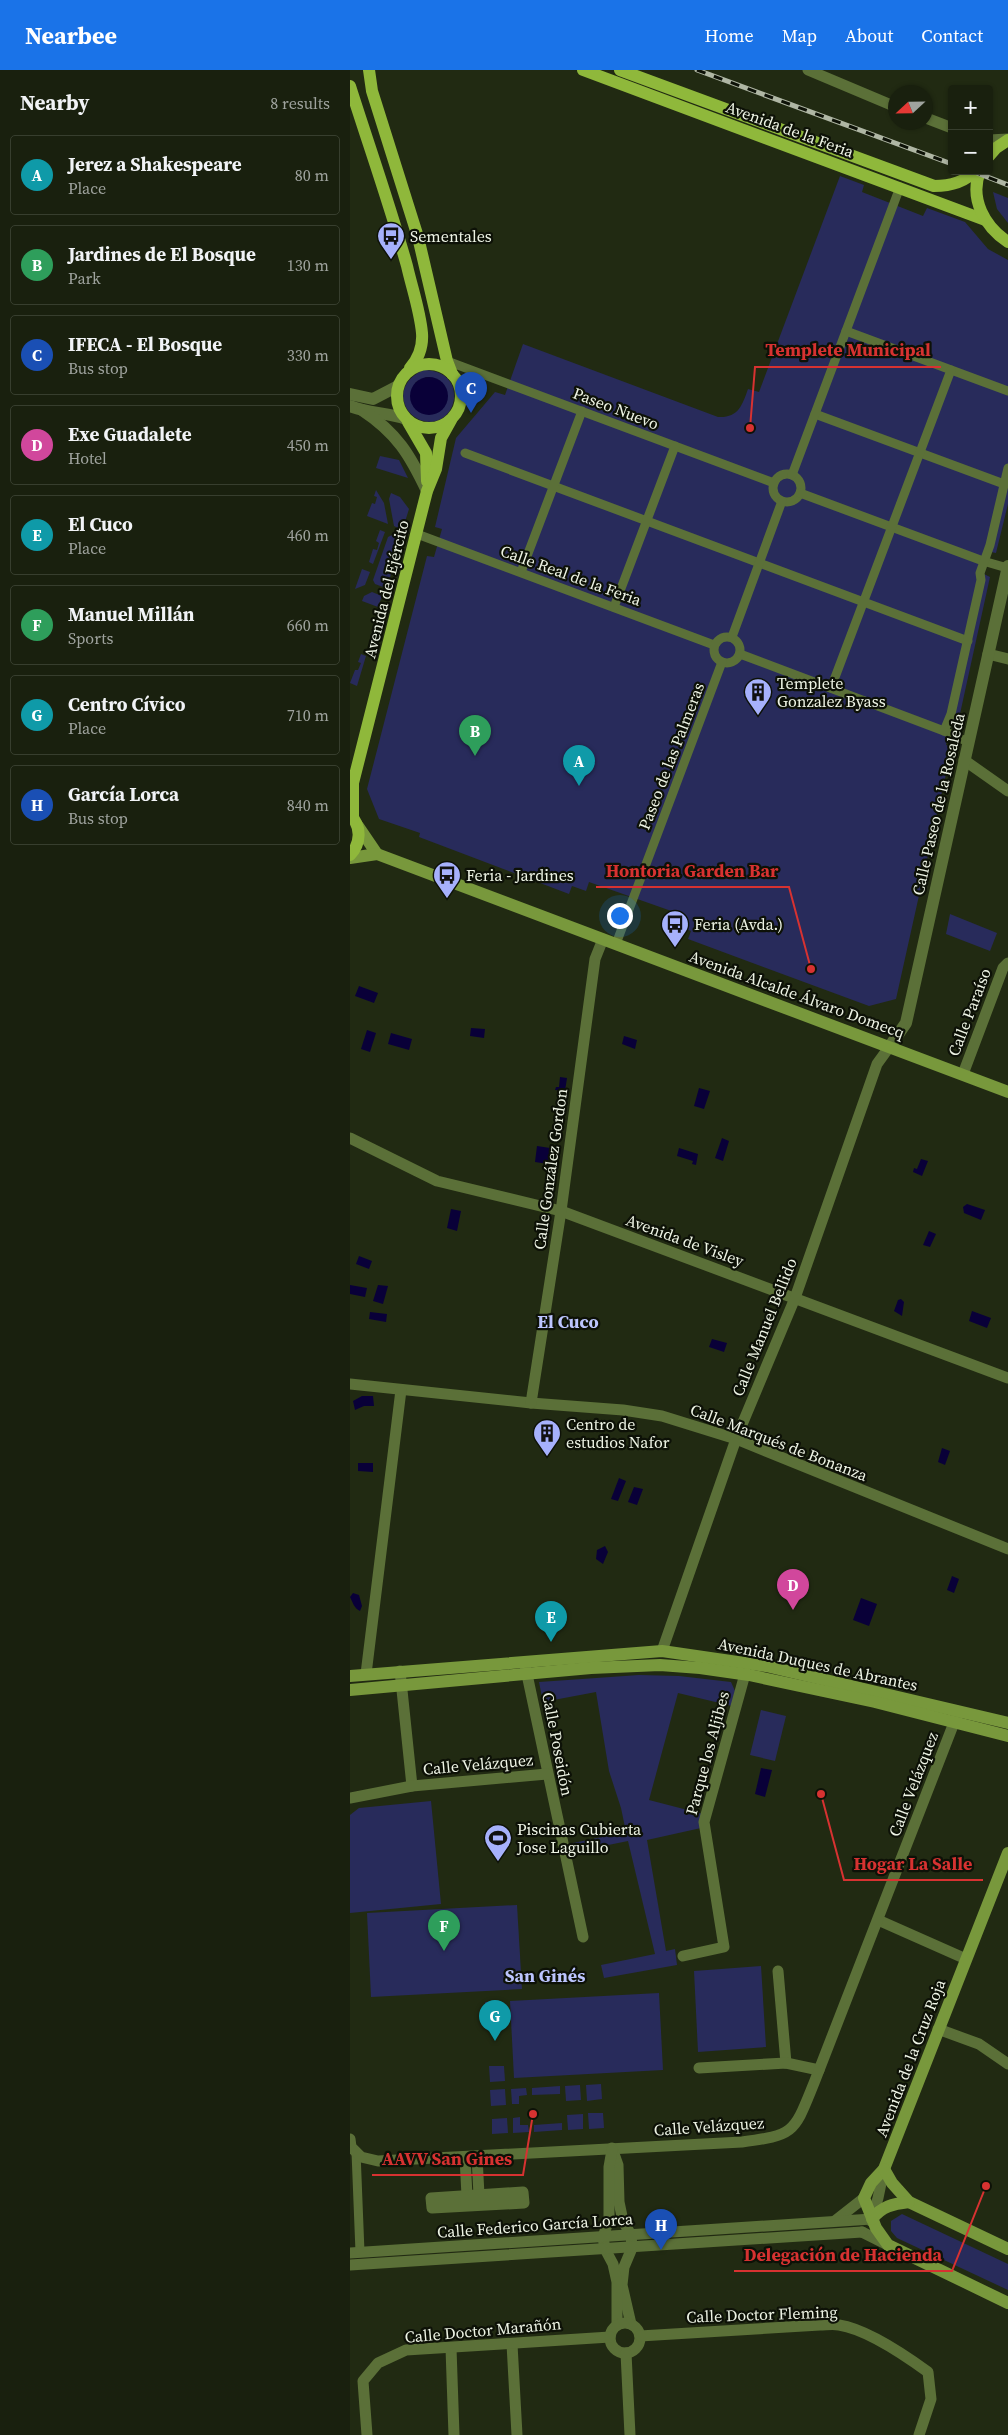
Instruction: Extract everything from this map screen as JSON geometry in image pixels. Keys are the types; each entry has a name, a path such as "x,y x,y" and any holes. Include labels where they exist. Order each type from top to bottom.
{"main road":[{"path":"369,70 372,92 423,254 447,361 452,374"},
{"name":"Avenida de la Feria","path":"583,70 985,220"},
{"name":"Avenida de la Feria","path":"620,70 934,186 947,186 960,182 970,175"},
{"path":"350,86 400,242 414,293 422,333 422,347 418,358 410,368 398,386 397,403 406,419 413,425 431,429 440,427 451,420 460,403 461,396 457,380 452,374 436,364 410,368"},
{"path":"993,151 1008,139"},
{"path":"979,175 977,190 979,206 985,220 994,232 1008,242"},
{"name":"Avenida del Ejército","path":"406,419 426,453 427,491"},
{"name":"Avenida del Ejército","path":"350,856 358,844 354,820 352,784 427,491 436,470 441,438 451,420"},
{"path":"354,820 376,854"},
{"name":"Avenida Alcalde Álvaro Domecq","path":"350,856 376,854 1008,1092"},
{"name":"Avenida Duques de Abrantes","path":"350,1676 524,1660 662,1651 716,1657 796,1679 956,1717 1008,1736"},
{"name":"Avenida Duques de Abrantes","path":"350,1690 527,1674 660,1665 796,1679"},
{"name":"Avenida Duques de Abrantes","path":"956,1717 1008,1723"},
{"name":"Avenida de la Cruz Roja","path":"864,2198 871,2183 884,2169 1008,1853"},
{"path":"884,2169 892,2183 909,2202 1008,2250"},
{"path":"864,2198 881,2238 888,2245 1008,2303"},
{"path":"872,2219 887,2206 909,2202"}],"street":[{"path":"808,70 888,104"},
{"path":"933,121 948,126"},
{"path":"993,140 1008,139"},
{"path":"792,475 900,187"},
{"path":"846,331 1008,391"},
{"name":"Paseo Nuevo","path":"447,361 774,483"},
{"path":"831,688 951,370"},
{"path":"350,394 373,400 398,386"},
{"path":"356,408 387,413 406,419"},
{"path":"356,408 385,426 403,446 427,491"},
{"path":"521,572 582,411"},
{"path":"815,414 1004,484"},
{"path":"614,607 675,446"},
{"path":"466,453 968,641"},
{"path":"944,731 951,714 968,641 983,561 990,545 1008,468"},
{"path":"784,475 792,475 800,484 800,493 795,500 782,501 776,496 774,483 784,475"},
{"path":"800,493 983,561 1008,568"},
{"path":"732,637 782,501"},
{"name":"Calle Real de la Feria","path":"417,534 714,645"},
{"name":"Calle Paseo de la Rosaleda","path":"890,1046 906,1023 1008,568"},
{"path":"732,637 738,642 740,654 735,661 722,662 714,653 714,645 720,638 732,637"},
{"path":"740,654 944,731 968,742"},
{"path":"988,654 1008,659"},
{"name":"Paseo de las Palmeras","path":"616,944 722,662"},
{"path":"964,760 1008,791"},
{"name":"Calle González Gordon","path":"531,1403 562,1211 595,964 603,939"},
{"name":"Calle Paraíso","path":"963,1074 1003,968 1008,963"},
{"name":"Calle Manuel Bellido","path":"662,1651 736,1439 795,1298 877,1064 890,1046"},
{"name":"Avenida de Visley","path":"350,1138 437,1181 562,1211 1008,1378"},
{"name":"Calle Marqués de Bonanza","path":"350,1384 531,1403 623,1410 662,1416 736,1439 1008,1549"},
{"path":"366,1674 401,1390"},
{"name":"Calle Poseidón","path":"524,1660 583,1938"},
{"name":"Calle Velázquez","path":"400,1671 412,1786"},
{"name":"Parque los Aljibes","path":"683,1956 724,1947 704,1822 745,1674"},
{"name":"Calle Velázquez","path":"356,2152 361,2157 378,2161 477,2157 742,2142 776,2138 791,2130 801,2115 819,2070 956,1717"},
{"name":"Calle Velázquez","path":"350,1798 412,1786 547,1774"},
{"path":"878,1920 966,1959"},
{"path":"778,1971 786,2063"},
{"path":"938,2029 979,2044 1008,2064"},
{"path":"699,2068 786,2063 819,2070"},
{"path":"350,2139 351,2147 356,2152 355,2252"},
{"path":"612,2148 618,2165 619,2202 623,2221 631,2235 632,2248 624,2268 622,2285 631,2324 638,2330 640,2336 635,2349 626,2353"},
{"path":"612,2148 608,2167 609,2219 603,2237 605,2250 613,2264 617,2282 617,2325 610,2337 612,2346 626,2353"},
{"path":"465,2157 467,2196"},
{"path":"477,2157 479,2195"},
{"path":"884,2169 872,2219 862,2232 888,2245"},
{"path":"523,2192 524,2203 432,2208 431,2198 467,2196 523,2192"},
{"path":"835,2222 864,2198"},
{"name":"Calle Federico García Lorca","path":"355,2252 872,2219"},
{"name":"Calle Federico García Lorca","path":"350,2265 862,2232"},
{"path":"617,2325 631,2324"},
{"name":"Calle Doctor Fleming","path":"640,2336 820,2324 840,2325 857,2331 903,2354 928,2372 931,2399 920,2435"},
{"name":"Calle Doctor Marañón","path":"367,2435 362,2380 378,2363 406,2350 610,2337"},
{"path":"512,2344 517,2435"},
{"path":"451,2348 454,2435"},
{"path":"626,2353 630,2435"}],"shaded area":[{"path":"840,176 864,185 862,192 923,216 927,208 965,222 988,249 1008,260 1008,504 996,553 991,552 984,574 990,577 958,723 952,721 946,745 952,747 896,999 869,1006 688,939 691,931 673,924 677,913 589,882 586,891 572,886 569,894 419,837 420,833 379,819 367,789 427,556 434,557 442,529 435,527 456,438 495,392 505,395 523,344 718,417 725,417 735,413 744,401 748,389 759,392"},
{"path":"993,192 1008,198 1008,223 997,209"},
{"path":"424,370 439,373 449,380 454,390 454,400 450,410 443,418 433,422 420,420 412,415 406,407 403,395 404,389 406,384","holes":["427,377 439,380 446,389 411,392 416,382"]},
{"path":"429,377 442,383 448,396 442,409 429,415 416,409 410,396 416,383"},
{"path":"380,456 399,460 408,478 376,468"},
{"path":"376,490 384,503 388,524 367,516 372,503 375,504 377,497 374,496"},
{"path":"391,493 400,497 409,509 404,525 398,528 394,526 389,499"},
{"path":"380,530 385,532 373,564 369,562 373,549 377,550 379,543 376,541"},
{"path":"392,535 399,544 388,585 383,587 375,584 373,580 388,537"},
{"path":"362,569 370,572 365,585 355,589"},
{"path":"372,592 382,596 378,607 362,601 364,596"},
{"path":"361,654 366,656 357,686 350,683 355,670 358,670 361,663 358,662"},
{"path":"950,914 997,933 990,951 946,934"},
{"path":"359,986 378,993 374,1003 355,996"},
{"path":"471,1028 485,1029 484,1038 470,1036"},
{"path":"367,1030 376,1033 370,1052 361,1049"},
{"path":"391,1033 412,1039 409,1050 388,1044"},
{"path":"624,1036 637,1040 635,1049 622,1044"},
{"path":"560,1077 567,1078 565,1091 555,1090 556,1087 559,1087"},
{"path":"699,1088 710,1091 704,1109 694,1106"},
{"path":"722,1138 729,1141 723,1161 715,1158"},
{"path":"537,1146 550,1148 548,1164 535,1162"},
{"path":"679,1148 698,1154 696,1165 692,1164 693,1161 677,1156"},
{"path":"921,1159 928,1161 922,1176 913,1172 914,1168 917,1169"},
{"path":"967,1204 985,1210 981,1220 964,1213 963,1207"},
{"path":"451,1209 461,1211 457,1231 447,1228"},
{"path":"929,1231 936,1234 930,1247 923,1245"},
{"path":"359,1256 372,1261 369,1269 356,1264"},
{"path":"350,1285 367,1288 365,1297 350,1294"},
{"path":"378,1285 388,1286 383,1304 373,1301"},
{"path":"901,1299 904,1302 902,1316 894,1311 898,1300"},
{"path":"972,1311 991,1318 987,1328 969,1321"},
{"path":"370,1312 387,1314 386,1322 369,1319"},
{"path":"712,1339 727,1343 724,1352 709,1347"},
{"path":"362,1396 373,1396 374,1406 364,1406 355,1410 353,1401"},
{"path":"942,1448 950,1451 945,1465 938,1462"},
{"path":"358,1463 373,1463 373,1472 358,1471"},
{"path":"619,1478 626,1481 618,1501 611,1499"},
{"path":"634,1487 643,1489 637,1505 628,1502"},
{"path":"605,1546 608,1552 603,1564 596,1559 597,1550"},
{"path":"952,1576 959,1579 954,1593 947,1590"},
{"path":"353,1593 359,1595 362,1606 360,1611 355,1607 350,1597"},
{"path":"861,1598 877,1604 869,1626 853,1620"},
{"path":"639,1675 679,1676 731,1682 735,1691 732,1706 678,1693 649,1800 703,1814 701,1828 647,1840 666,1951 675,1949 677,1965 604,1978 601,1965 655,1954 628,1841 574,1852 573,1843 626,1832 621,1808 609,1771 596,1692 543,1702 539,1682"},
{"path":"761,1710 786,1716 775,1761 750,1755"},
{"path":"761,1768 772,1770 765,1797 755,1794"},
{"path":"431,1801 441,1904 350,1913 350,1815 359,1808"},
{"path":"517,1905 522,1989 371,1997 367,1913"},
{"path":"761,1966 766,2047 698,2052 694,1971"},
{"path":"659,1993 663,2070 514,2078 510,2001"},
{"path":"500,2001 501,2016 486,2017 485,2002"},
{"path":"489,2066 504,2066 505,2081 490,2082"},
{"path":"601,2084 602,2099 587,2101 586,2085"},
{"path":"580,2085 581,2100 566,2101 565,2086"},
{"path":"560,2086 560,2094 532,2095 532,2088"},
{"path":"526,2088 527,2095 519,2096 519,2104 512,2104 511,2089"},
{"path":"505,2089 506,2105 491,2106 490,2090"},
{"path":"588,2113 603,2113 604,2128 589,2129"},
{"path":"583,2114 583,2129 568,2130 567,2115"},
{"path":"520,2117 520,2125 528,2125 529,2132 513,2133 513,2118"},
{"path":"507,2118 508,2133 492,2134 492,2119"},
{"path":"562,2123 562,2130 534,2132 534,2125"},
{"path":"902,2214 1008,2264 1008,2290 897,2238 891,2231 891,2221"}],"railway":[{"path":"697,70 948,163"},
{"path":"982,175 1008,185"}],"place":[{"name":"Sementales","path":"391,260"},
{"name":"IFECA - El Bosque","path":"471,413"},
{"name":"Templete Municipal","path":"750,428"},
{"name":"Templete Gonzalez Byass","path":"758,716"},
{"name":"Jardines de El Bosque","path":"475,756"},
{"name":"Jerez a Shakespeare","path":"579,786"},
{"name":"Feria - Jardines","path":"447,899"},
{"name":"Feria (Avda.)","path":"675,948"},
{"name":"Hontoria Garden Bar","path":"811,969"},
{"name":"Centro de estudios Nafor","path":"547,1457"},
{"name":"Exe Guadalete","path":"793,1610"},
{"name":"El Cuco","path":"551,1642"},
{"name":"Hogar La Salle","path":"821,1794"},
{"name":"Piscinas Cubierta Jose Laguillo","path":"498,1862"},
{"name":"Manuel Millán","path":"444,1951"},
{"name":"Centro Cívico","path":"495,2041"},
{"name":"AAVV San Gines","path":"533,2114"},
{"name":"Delegación de Hacienda","path":"986,2186"},
{"name":"García Lorca","path":"661,2250"}],"district":[{"name":"El Cuco","path":"568,1322"},
{"name":"San Ginés","path":"545,1976"}]}
